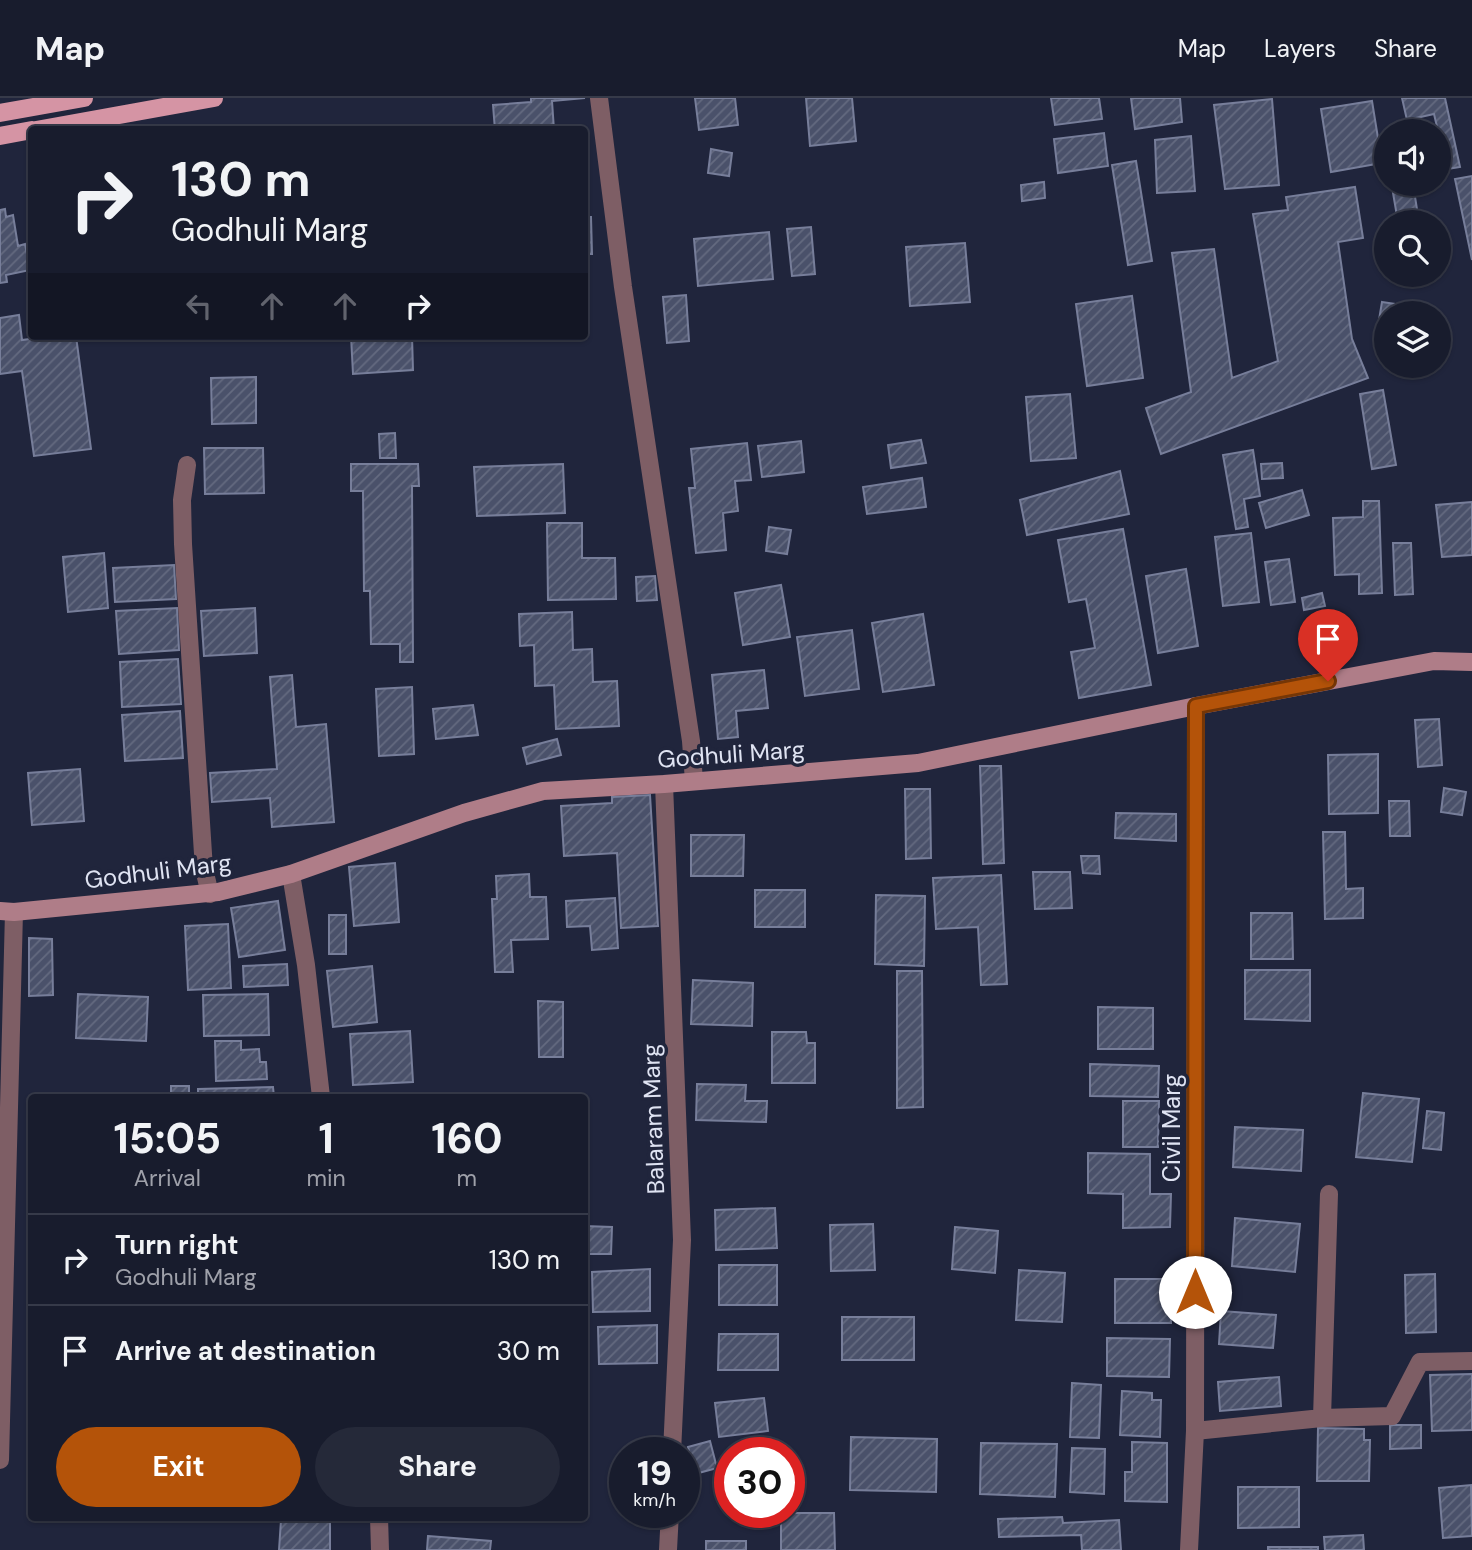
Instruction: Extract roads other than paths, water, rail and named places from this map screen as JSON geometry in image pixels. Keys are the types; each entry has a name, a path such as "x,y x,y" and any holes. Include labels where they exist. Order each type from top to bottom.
{"main road":[{"path":"0,113 84,98"},
{"path":"53,126 160,103 214,98"},
{"path":"0,136 28,131"},
{"name":"Godhuli Marg","path":"7,912 210,894 291,874 464,813 543,791 918,763 1434,661 1472,662"}],"street":[{"path":"599,98 623,287 687,715 694,781"},
{"path":"187,465 182,500 183,544 204,869 210,894"},
{"name":"Civil Marg","path":"1189,1550 1195,1431 1196,706"},
{"name":"Balaram Marg","path":"664,784 682,1240 673,1437"},
{"path":"291,874 306,965 321,1094"},
{"path":"0,1460 7,912"},
{"path":"1322,1418 1329,1194"},
{"path":"1195,1431 1322,1418 1392,1416 1420,1362 1472,1361"},
{"path":"379,1521 380,1550"},
{"path":"668,1550 669,1528"}]}
